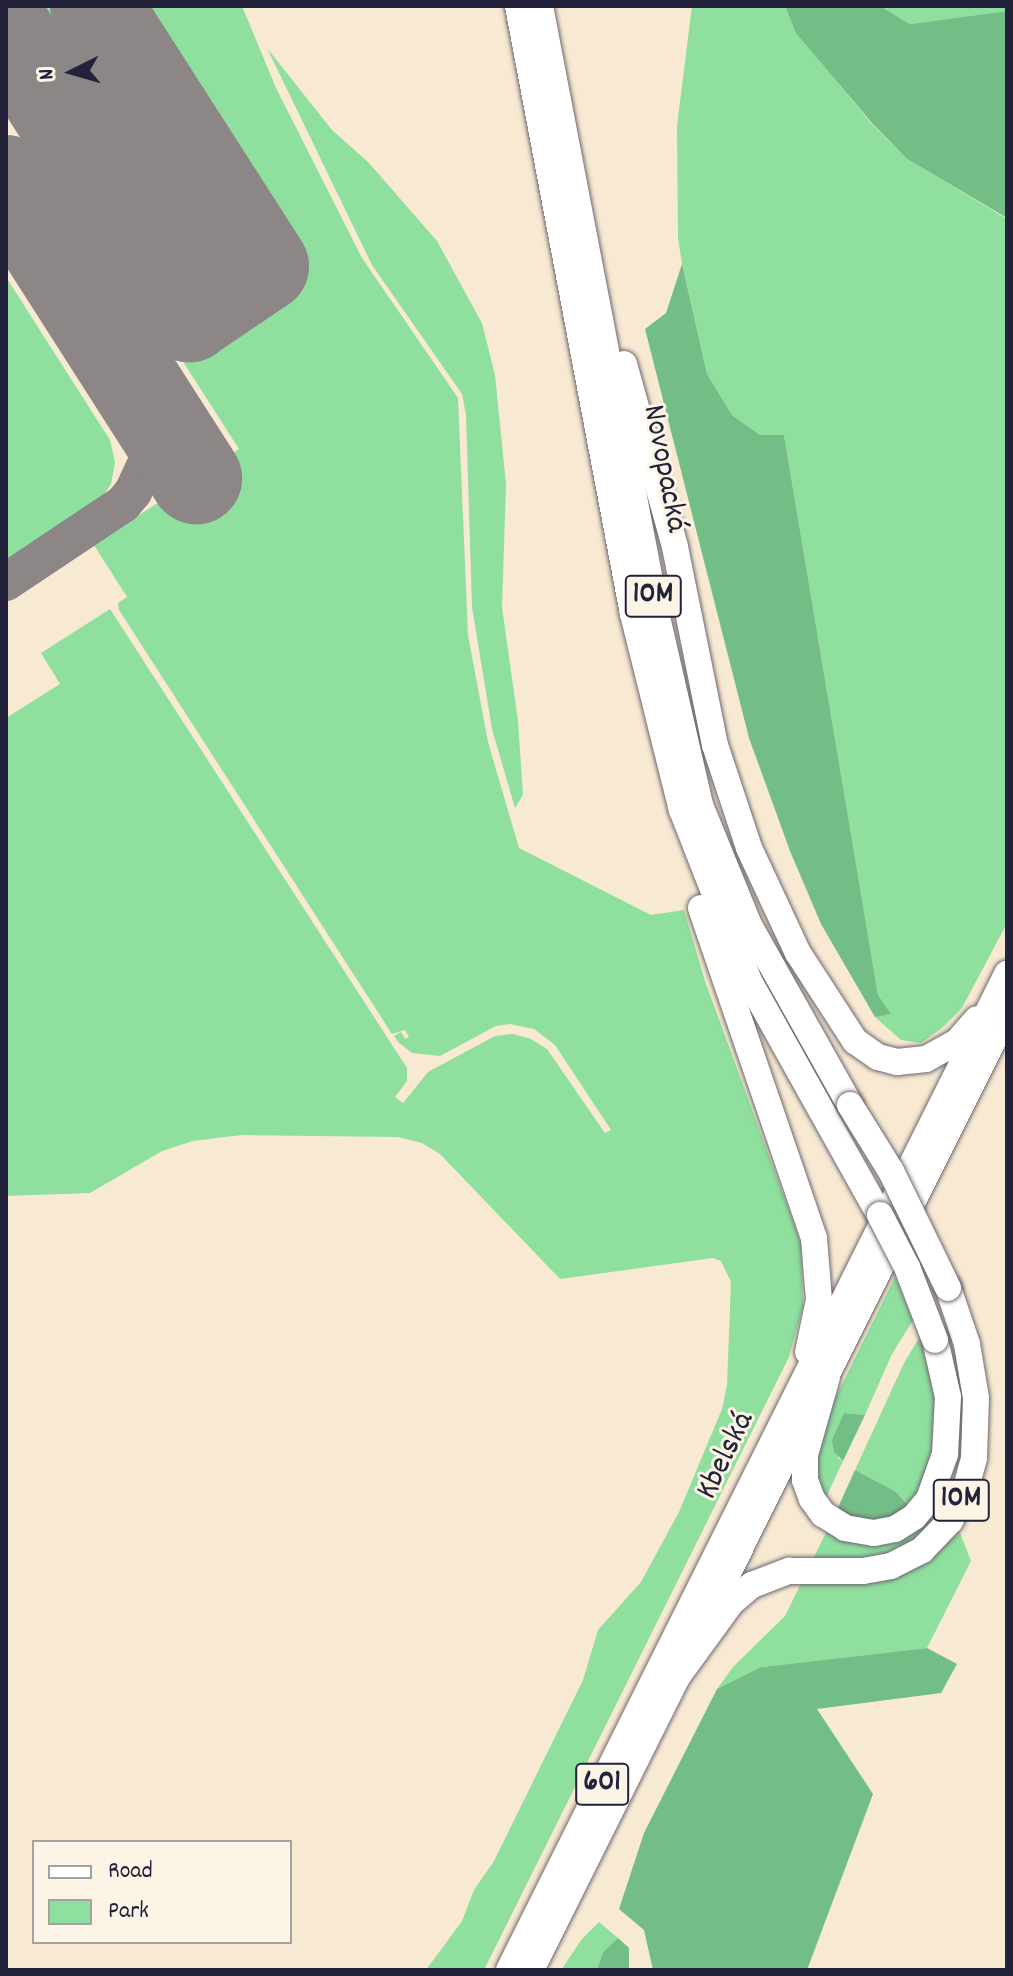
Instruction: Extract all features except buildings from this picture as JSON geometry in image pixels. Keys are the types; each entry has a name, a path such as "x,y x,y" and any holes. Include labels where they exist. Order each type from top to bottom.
{"highway":[{"name":"Novopacká","path":"518,6 633,614 662,741"},
{"name":"Novopacká","path":"540,6 688,762 729,883 776,978 928,1242 967,1344 975,1385 974,1458 958,1508 943,1531 904,1561 877,1570 808,1569 775,1575 752,1585 731,1603 677,1677"},
{"name":"10M","path":"577,199 666,511 715,745 749,848 798,953 855,1041 878,1057 897,1062 926,1059 958,1041 974,1024 1007,974"},
{"name":"10M","path":"662,741 714,900 777,1036 862,1180 907,1267 935,1340 948,1397 948,1437 935,1488 922,1509 905,1524 885,1532 856,1531 829,1519 812,1499 805,1480 805,1455 827,1377"},
{"name":"10M","path":"662,741 683,850 737,1021 814,1238 819,1284 817,1313 790,1405"},
{"name":"Kbelská","path":"509,1970 790,1405 849,1296 1007,974"},
{"name":"Kbelská","path":"531,1970 677,1677"}],"main road":[{"name":"Kbelská","path":"677,1677 1007,1015"}],"green space":[{"path":"6,6 242,6 276,88 362,258 458,398 468,635 488,742 519,848 651,915 684,910 706,984 801,1243 803,1306 789,1357 484,1970 426,1970 462,1921 474,1890 494,1861 583,1680 598,1630 641,1582 679,1512 722,1409 727,1385 731,1282 721,1261 713,1258 560,1279 440,1154 422,1143 398,1137 242,1135 193,1141 162,1151 90,1193 6,1196 6,718 60,684 41,653 110,609 407,1068 407,1081 395,1097 403,1103 428,1072 495,1036 513,1034 531,1039 547,1049 605,1133 611,1130 555,1045 534,1029 510,1024 496,1026 440,1056 412,1053 398,1042 394,1036 401,1032 405,1039 409,1037 405,1030 392,1034 119,610 118,603 127,597 94,545 239,449 6,85"},
{"path":"692,6 785,6 797,33 870,122 907,159 1007,219 1007,923 962,1008 921,1043 901,1040 875,1017 890,1013 878,995 784,435 760,435 732,415 707,374 682,264 678,238 677,126"},
{"path":"785,6 880,6 910,24 1007,11 1007,218 907,159 871,122 796,33"},
{"path":"880,6 1007,6 1007,11 910,24"},
{"path":"267,48 332,130 369,163 437,241 482,323 495,375 506,484 502,607 518,721 523,795 515,808 492,729 472,607 466,415 462,394 372,265"},
{"path":"682,264 707,374 732,415 760,435 784,435 878,995 891,1014 875,1017 821,924 790,851 749,738 645,329 666,313"},
{"path":"6,277 110,440 115,462 111,484 97,506 6,565"},
{"path":"895,1277 913,1320 892,1354 865,1415 844,1413 838,1458 843,1461 825,1500 817,1477 819,1431"},
{"path":"919,1338 937,1396 931,1467 911,1507 959,1530 971,1561 927,1648 761,1667 717,1689 733,1667 785,1616 836,1512 910,1506 895,1491 855,1470 904,1363"},
{"path":"844,1413 865,1415 843,1461 834,1452 832,1440"},
{"path":"855,1470 895,1491 910,1507 898,1516 866,1523 836,1512"},
{"path":"927,1648 957,1664 941,1693 817,1709 873,1794 807,1970 653,1970 644,1930 619,1909 644,1833 717,1689 761,1667"},
{"path":"599,1922 618,1938 603,1952 597,1970 561,1970 582,1939"},
{"path":"618,1938 629,1948 629,1970 597,1970 603,1952"}],"taxiway":[{"path":"6,582 123,504 133,492 148,460 151,429 142,398 69,284"}],"runway":[{"path":"6,30 189,316 263,266 96,6"},
{"path":"6,181 196,478"}]}
